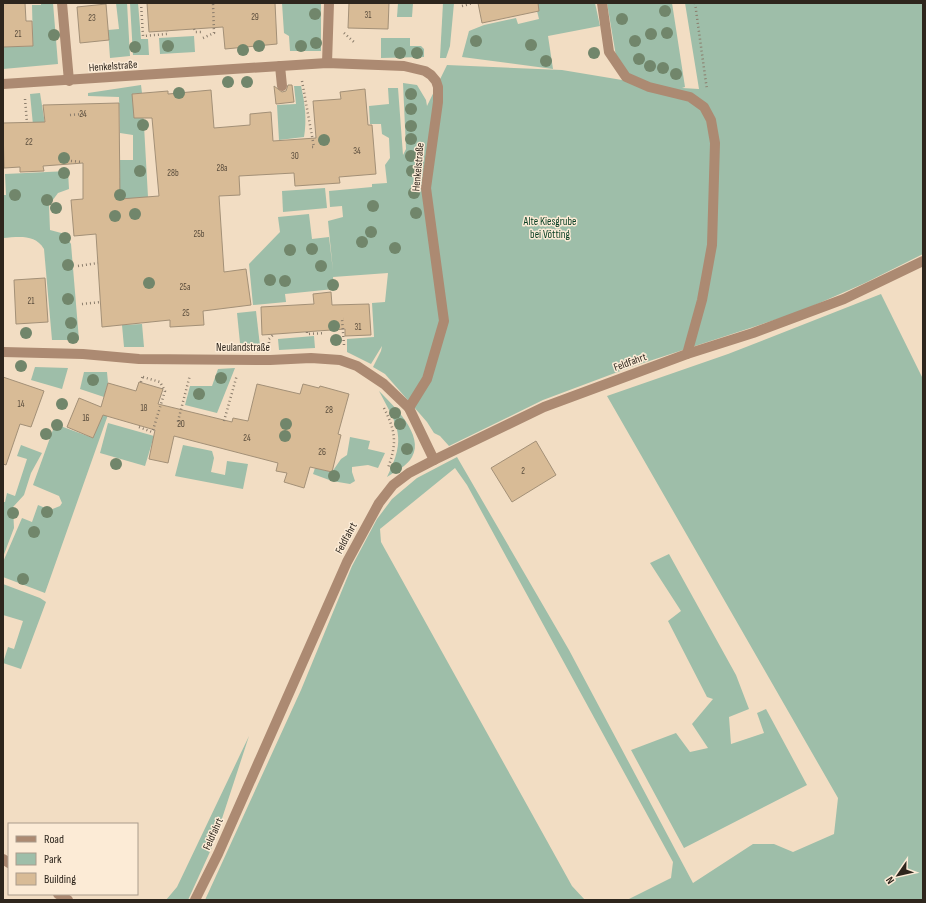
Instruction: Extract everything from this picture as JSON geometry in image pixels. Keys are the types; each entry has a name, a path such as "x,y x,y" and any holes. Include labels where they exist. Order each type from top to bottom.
{"street":[{"path":"62,3 69,81"},
{"path":"327,63 329,3"},
{"path":"602,3 609,52 626,77 649,87 690,97 704,107 711,120 715,143 712,245 702,300 687,354"},
{"name":"Henkelstraße","path":"3,84 69,81 327,63 404,66 425,71 436,81 438,87 438,102 426,188 444,321 427,379 409,408"},
{"path":"280,66 282,86"},
{"name":"Feldfahrt","path":"195,900 218,854 347,562 376,508 394,485 409,473 434,460 544,407 687,354 753,333 844,299 923,261"},
{"name":"Neulandstraße","path":"3,352 83,354 124,359 241,360 311,358 345,362 357,366 384,384 409,408 434,460"}],"path":[{"path":"141,3 143,36 166,34 167,31"},
{"path":"203,38 214,33 213,3"},
{"path":"462,6 473,3"},
{"path":"695,3 711,120"},
{"path":"194,29 195,32 203,32"},
{"path":"23,83 27,123"},
{"path":"303,88 314,147 312,147"},
{"path":"70,115 83,114"},
{"path":"71,161 83,162"},
{"path":"78,266 98,264"},
{"path":"82,304 101,302"},
{"path":"344,319 342,319 345,362"},
{"path":"307,332 307,334 325,333"},
{"path":"181,424 178,421 194,360"},
{"path":"224,421 241,360"},
{"path":"139,427 152,432 165,392 160,382 142,376"},
{"path":"383,405 391,422 395,436 394,450 385,472"}],"green space":[{"path":"41,3 53,3 58,64 3,69 3,47 33,46 32,5 41,5"},
{"path":"116,3 127,3 130,56 110,58 108,30 119,29"},
{"path":"130,3 138,3 141,39 148,39 149,55 133,55"},
{"path":"282,3 321,3 321,51 290,51 289,36 284,33"},
{"path":"398,3 413,3 412,17 397,17"},
{"path":"443,3 454,3 450,46 446,58 440,58"},
{"path":"535,3 595,3 600,26 548,36 553,69 462,57 469,31 484,25 516,18 518,24 539,19"},
{"name":"Alte Kiesgrube bei Vötting","path":"607,3 672,3 685,87 682,88 699,89 685,3 923,3 923,254 865,283 799,312 631,367 543,400 449,446 440,436 434,433 427,422 385,374 373,367 382,346 371,364 347,352 347,339 374,337 372,303 385,302 388,273 333,277 334,289 285,294 286,302 253,305 249,264 280,232 278,217 309,214 312,239 329,237 333,271 328,221 343,217 342,206 330,207 329,191 372,187 372,184 387,183 385,165 390,158 389,138 382,134 381,124 370,124 369,106 389,104 388,88 398,88 403,155 406,149 403,83 417,85 426,100 427,106 447,65 562,70 628,81 629,75 616,56"},
{"path":"194,36 195,52 160,54 159,38"},
{"path":"381,38 410,38 410,46 421,46 424,49 424,57 381,58"},
{"path":"141,85 142,93 132,94 143,108 148,197 138,198 139,208 109,210 93,178 120,178 120,160 133,160 133,135 120,133 119,97 88,96 88,93"},
{"path":"294,86 301,86 305,118 304,137 279,140 277,105 296,104"},
{"path":"40,93 45,124 33,125 30,94"},
{"path":"68,171 69,189 58,193 49,205 50,230 65,234 71,244 79,340 52,340 44,249 40,244 31,239 21,237 3,238 3,195 6,195 5,174"},
{"path":"325,188 327,208 283,212 282,191"},
{"path":"881,294 923,379 923,900 627,900 671,878 673,862 467,485 455,468 380,529 381,542 572,886 585,900 205,900 301,690 352,566 377,519 392,499 417,478 457,457 569,650 693,883 753,844 774,844 793,852 834,834 838,798 607,396 728,354"},
{"path":"256,311 260,346 240,343 237,313"},
{"path":"142,324 144,347 124,347 122,325"},
{"path":"314,336 315,348 279,350 278,339"},
{"path":"35,367 68,368 62,389 31,380"},
{"path":"235,368 217,413 185,405 190,386 212,386 218,369"},
{"path":"84,372 107,372 108,383 104,397 80,389"},
{"path":"379,391 406,421 414,439 415,448 410,460 387,477 397,452 398,432 391,414"},
{"path":"105,409 109,412 45,593 3,577 3,562 22,518 32,522 38,505 50,510 60,506 62,503 59,496 33,485 55,424 93,438"},
{"path":"108,423 154,436 145,466 100,453"},
{"path":"350,437 370,441 368,449 385,453 378,468 368,465 352,467 355,481 350,484 332,481 313,474 315,468 332,472 341,459 347,455"},
{"path":"21,445 42,453 31,473 24,495 13,507 14,528 3,557 3,502 5,502 7,493 15,496 27,459 17,456"},
{"path":"183,445 212,451 214,458 211,472 225,475 227,461 248,464 243,489 175,476"},
{"path":"669,554 736,675 749,709 729,717 731,744 764,733 757,713 766,709 807,785 684,848 631,750 676,733 690,752 708,748 692,724 713,699 707,697 668,621 681,611 650,563"},
{"path":"3,584 40,598 46,602 21,669 3,663 8,647 14,649 23,621 3,615"},
{"path":"249,736 214,843 188,900 166,900 177,887"}],"building":[{"path":"3,3 25,3 26,21 32,21 33,46 3,47"},
{"path":"147,3 275,3 277,44 225,49 223,27 149,32"},
{"path":"349,3 389,3 388,29 348,28"},
{"path":"478,3 538,3 539,11 482,23"},
{"path":"106,4 109,40 80,43 77,7"},
{"path":"288,85 292,85 294,102 276,104 274,86 282,92 286,91"},
{"path":"365,89 368,125 372,125 376,174 339,177 340,183 295,186 294,173 239,176 240,195 219,196 224,272 246,269 251,305 203,311 204,325 170,327 170,320 102,327 96,234 74,236 71,200 83,199 83,163 43,166 44,171 20,172 20,167 4,168 3,123 45,122 43,105 119,103 120,199 159,196 152,118 134,118 132,94 168,91 168,94 211,90 214,128 250,125 250,114 271,112 273,141 316,138 313,101 341,99 340,92"},
{"path":"45,278 48,322 16,324 14,280"},
{"path":"331,292 332,305 369,304 371,335 345,336 345,329 262,335 261,307 314,304 313,294"},
{"path":"3,377 44,391 31,427 20,424 6,465 3,464"},
{"path":"139,382 163,389 158,404 232,422 233,418 248,421 257,384 300,394 303,384 319,388 320,386 349,394 338,434 341,435 332,472 310,467 304,488 284,482 287,473 276,471 278,463 174,436 168,463 149,459 155,430 103,415 93,438 67,427 79,398 101,407 108,383 136,391"},
{"path":"536,441 556,475 512,502 491,468"}]}
